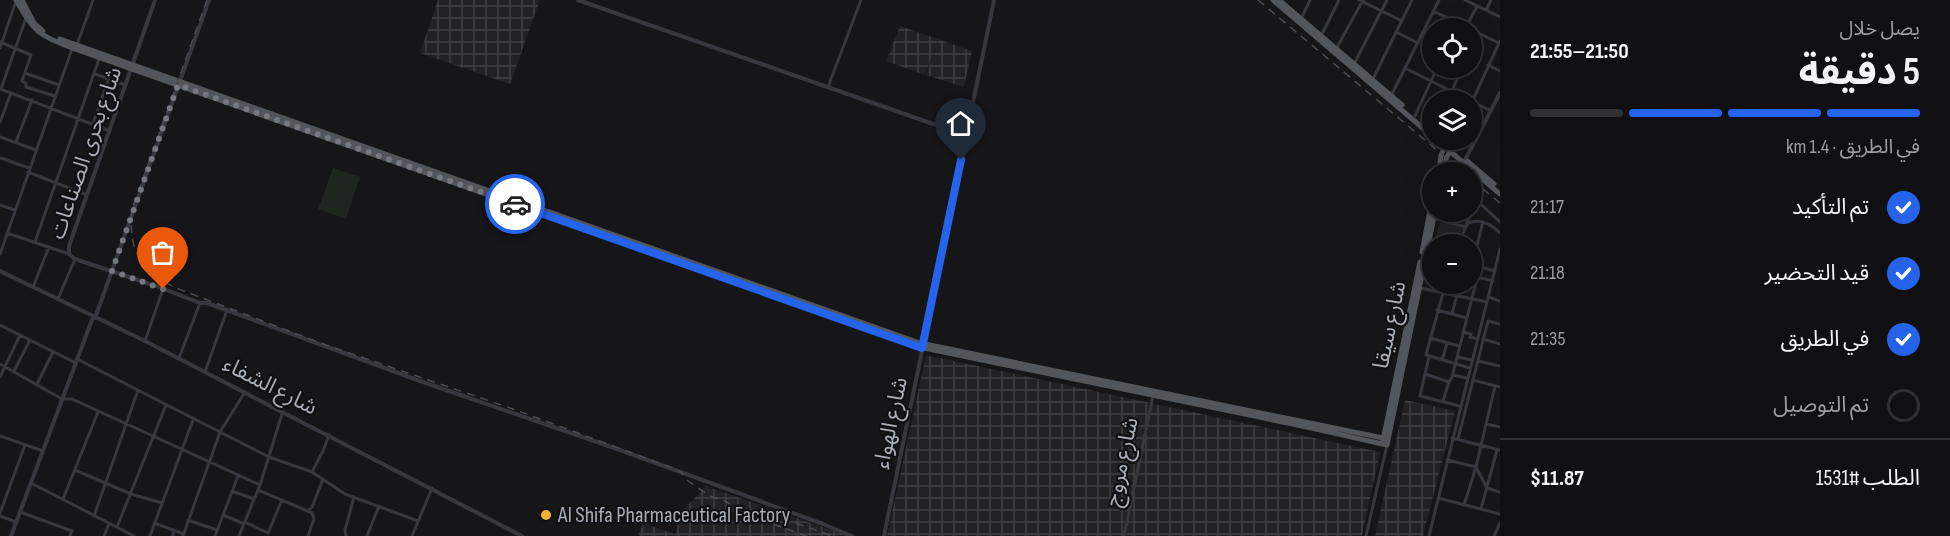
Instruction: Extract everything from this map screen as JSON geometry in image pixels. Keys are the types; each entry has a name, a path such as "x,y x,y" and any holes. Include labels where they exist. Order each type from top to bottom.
{"main road":[{"path":"16,0 40,30 100,57 132,66"},
{"path":"22,0 27,16"},
{"path":"1273,0 1422,127"},
{"path":"1279,0 1422,122"},
{"path":"74,46 923,346 1385,442"},
{"path":"1453,150 1500,194"},
{"path":"1465,161 1500,189"},
{"name":"شارع سيقا","path":"1385,442 1428,222"},
{"name":"شارع سيقا","path":"1385,442 1422,272"},
{"path":"1059,374 1153,396 1385,442"}],"street":[{"path":"0,48 16,0"},
{"path":"0,254 59,85 93,0"},
{"name":"شارع بحرى الصناعات","path":"155,0 69,246 69,254 75,259 200,303 227,310 420,381 629,453 852,536"},
{"path":"11,536 112,271 209,0"},
{"path":"578,0 966,137"},
{"path":"828,87 861,0"},
{"name":"شارع الهواء","path":"884,536 994,0"},
{"path":"1301,19 1310,0"},
{"path":"1321,36 1339,0"},
{"path":"1354,64 1387,0"},
{"path":"1372,80 1412,0"},
{"path":"1430,18 1439,0"},
{"path":"1465,0 1500,17"},
{"path":"1486,10 1491,0"},
{"path":"1336,49 1361,1 1402,21"},
{"path":"1473,18 1477,6"},
{"path":"1433,11 1448,18"},
{"path":"27,16 1,89 110,131"},
{"path":"1396,32 1418,43"},
{"path":"1477,90 1499,42 1482,34"},
{"path":"1391,96 1422,35"},
{"path":"1,43 31,55 22,81 26,83 26,87 55,96"},
{"path":"35,242 100,57"},
{"path":"1488,65 1500,71"},
{"path":"1405,68 1452,90 1457,78"},
{"path":"25,73 59,85"},
{"path":"95,74 126,85"},
{"path":"93,124 109,78"},
{"path":"1415,116 1432,78"},
{"path":"0,122 10,93"},
{"path":"1465,161 1491,111 1498,104 1500,93"},
{"path":"16,142 32,100"},
{"path":"1482,106 1491,111"},
{"path":"0,137 36,150"},
{"path":"0,159 29,170 55,184 87,195"},
{"path":"1482,205 1500,222"},
{"path":"0,206 15,210"},
{"path":"1466,227 1471,221 1483,222 1491,225 1500,233"},
{"path":"1444,222 1466,227"},
{"path":"1463,234 1467,222"},
{"path":"1479,234 1483,222"},
{"path":"7,233 69,254"},
{"path":"33,287 49,247"},
{"path":"1458,440 1478,361 1500,249"},
{"path":"58,300 75,259"},
{"path":"1482,268 1495,271"},
{"name":"شارع الشفاء","path":"0,271 179,358 522,536"},
{"path":"1482,278 1493,281"},
{"path":"145,341 163,289"},
{"path":"1444,294 1437,310 1426,353 1427,357 1470,368"},
{"path":"1449,294 1488,302"},
{"path":"1443,401 1453,375 1473,294"},
{"path":"1452,314 1458,296"},
{"path":"1489,297 1500,301"},
{"path":"179,358 200,303"},
{"path":"205,372 227,310"},
{"path":"1437,310 1467,318"},
{"path":"1486,320 1500,324"},
{"path":"0,325 53,352 138,390 269,458 312,472 354,497 418,521"},
{"path":"1463,332 1471,334 1470,337 1500,344"},
{"path":"0,377 2,365 20,335"},
{"path":"1430,338 1460,346"},
{"path":"1429,536 1467,378 1481,339"},
{"path":"14,371 30,340"},
{"path":"1442,360 1447,343"},
{"path":"37,384 53,352"},
{"path":"1429,357 1420,396 1460,406"},
{"path":"1457,357 1500,366"},
{"path":"2,365 62,399 72,399 260,485"},
{"path":"1425,374 1449,382"},
{"path":"1453,375 1467,378"},
{"path":"1464,505 1498,387 1473,380"},
{"path":"94,516 138,390"},
{"path":"154,523 183,535 220,432 245,392"},
{"name":"شارع مروج","path":"1124,536 1153,396"},
{"path":"117,527 166,405"},
{"path":"63,499 99,411"},
{"path":"239,536 260,485 283,411"},
{"path":"150,536 194,419"},
{"path":"1486,424 1500,427"},
{"path":"312,472 329,435"},
{"path":"0,436 43,451"},
{"path":"1452,438 1499,450 1481,509"},
{"name":"شارع سيقا","path":"1366,536 1385,442"},
{"path":"16,522 0,514 25,445"},
{"path":"1447,460 1476,467 1487,488 1500,492"},
{"path":"75,470 131,494 162,503"},
{"path":"215,536 238,475"},
{"path":"308,511 312,507 322,479"},
{"path":"31,483 134,536"},
{"path":"412,536 432,488"},
{"path":"258,490 308,511 315,517 308,536"},
{"path":"232,492 254,499"},
{"path":"346,536 345,530 354,497"},
{"path":"1438,498 1500,514"},
{"path":"223,515 268,534 282,500"},
{"path":"367,536 379,506"},
{"path":"20,513 72,531 70,536"},
{"path":"188,520 217,530"},
{"path":"104,536 109,523"},
{"path":"1497,534 1500,523"},
{"path":"173,530 173,536"}],"shaded area":[{"path":"438,0 540,0 510,84 420,53"},
{"path":"900,26 972,51 964,87 926,75 938,41 925,75 886,61"},
{"path":"333,168 360,177 346,219 318,209"},
{"path":"1439,222 1462,228 1460,234 1437,234"},
{"path":"926,355 1380,452 1362,536 887,536"},
{"path":"1405,400 1455,411 1423,536 1375,536"},
{"path":"706,486 848,536 638,536 643,523 675,534 683,510"}],"railway":[{"path":"207,0 132,209 134,247 145,266 153,274 176,288 326,345 513,409 670,467 681,472 688,481 710,496 725,501 751,516 806,536"},
{"path":"1258,0 1451,162"},
{"path":"1482,188 1500,203"},
{"path":"796,523 832,536"}],"way so far":[{"path":"163,289 112,271 178,85 515,204"}],"place":[{"name":"Al Shifa Pharmaceutical Factory","path":"546,515"}],"route":[{"path":"515,204 922,348 961,160"}]}
